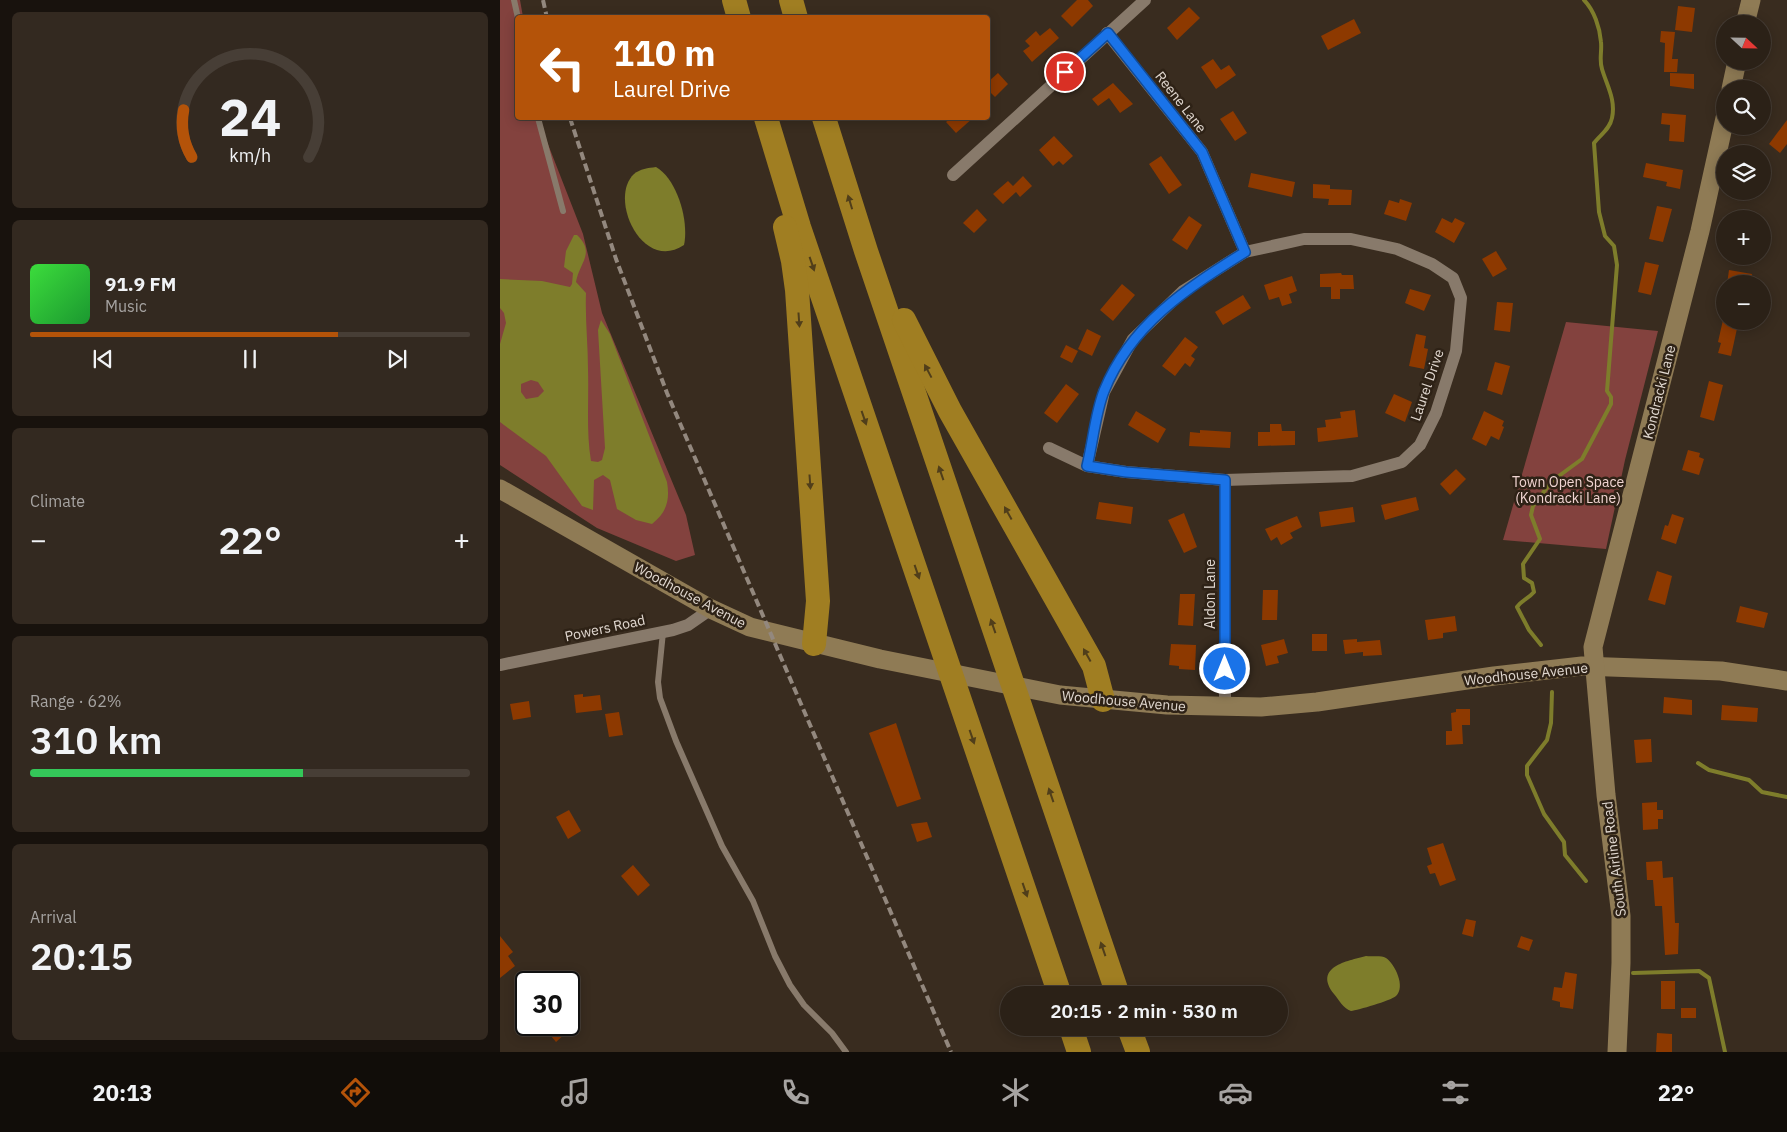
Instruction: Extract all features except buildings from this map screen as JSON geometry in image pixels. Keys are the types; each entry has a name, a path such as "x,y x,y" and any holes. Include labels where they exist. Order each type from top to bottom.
{"highway":[{"path":"734,0 738,15"},
{"path":"791,0 795,15"},
{"path":"767,120 946,660 1057,986"},
{"path":"825,120 860,232 1115,986"},
{"path":"776,151 776,190 791,250 797,290 818,601 814,644"},
{"path":"860,232 884,266 906,326 932,379 1094,666 1103,700"},
{"path":"1074,1036 1079,1052"},
{"path":"1133,1036 1138,1052"}],"main road":[{"path":"1748,15 1751,0"},
{"name":"Kondracki Lane","path":"1593,666 1592,647 1700,231 1721,135"},
{"name":"Woodhouse Avenue","path":"500,489 711,609 750,627 814,644 1031,690 1103,700 1225,707 1317,702 1528,672 1593,666 1720,670 1787,681"},
{"name":"South Airline Road","path":"1593,666 1621,916 1617,1052"}],"street":[{"path":"952,175 1145,0"},
{"name":"Reene Lane","path":"1108,33 1202,152 1245,252"},
{"name":"Laurel Drive","path":"1049,448 1087,466 1126,472 1225,480 1352,476 1402,462 1420,444 1436,413 1456,351 1461,298 1452,278 1432,264 1397,249 1351,239 1304,239 1245,252 1183,291 1133,339 1104,392 1087,466"},
{"name":"Aldon Lane","path":"1225,480 1225,707"},
{"name":"Powers Road","path":"500,665 663,632 688,625 711,609"}],"lane":[{"path":"514,0 517,15"},
{"path":"539,120 563,211"},
{"path":"663,632 658,682 660,698 684,759 722,846 753,901 775,956 790,985 804,1006 832,1033 846,1052"}],"green space":[{"path":"500,0 520,0 523,15 515,15 515,120 541,120 544,134 583,234 602,313 686,515 695,555 676,561 597,528 500,465"},
{"name":"Town Open Space (Kondracki Lane)","path":"1566,322 1658,331 1625,460 1606,549 1503,540"}],"shaded area":[{"path":"656,167 664,173 676,191 685,225 684,245 669,251 655,249 643,241 634,229 627,214 625,199 627,185 634,174 647,168"},
{"path":"574,235 577,235 583,241 586,253 576,282 586,293 588,427 591,461 598,462 602,460 605,448 598,330 601,320 610,334 667,482 668,500 661,515 652,524 636,520 617,509 610,480 603,475 594,480 593,510 582,506 546,456 500,422 500,344 506,323 504,313 500,308 500,279 542,281 570,287 573,273 564,267 566,251","holes":["531,380 538,382 544,391 538,397 526,399 521,392 521,384"]},
{"path":"1366,956 1386,958 1393,965 1400,982 1399,992 1396,996 1387,1000 1351,1011 1343,1006 1334,994 1327,977 1330,971 1342,963"}],"waterway":[{"path":"1541,645 1529,630 1517,607 1534,592 1532,583 1524,578 1523,564 1540,539 1531,515 1533,506 1552,481 1582,459 1611,404 1611,397 1607,391 1617,265 1614,246 1605,236 1599,212 1594,143 1609,125 1612,118 1613,105 1601,66 1601,42 1598,25 1594,14 1584,0"},
{"path":"1552,692 1551,723 1547,740 1527,766 1527,775 1544,814 1564,842 1565,855 1586,881"},
{"path":"1698,763 1709,770 1749,780 1762,792 1787,797"},
{"path":"1633,973 1699,971 1709,978 1725,1052"}],"railway":[{"path":"543,0 546,15"},
{"path":"571,120 616,259 667,393 951,1052"}],"route":[{"path":"1065,72 1108,33 1202,152 1245,252 1183,291 1133,339 1104,392 1087,466 1126,472 1225,480 1225,669"}]}
